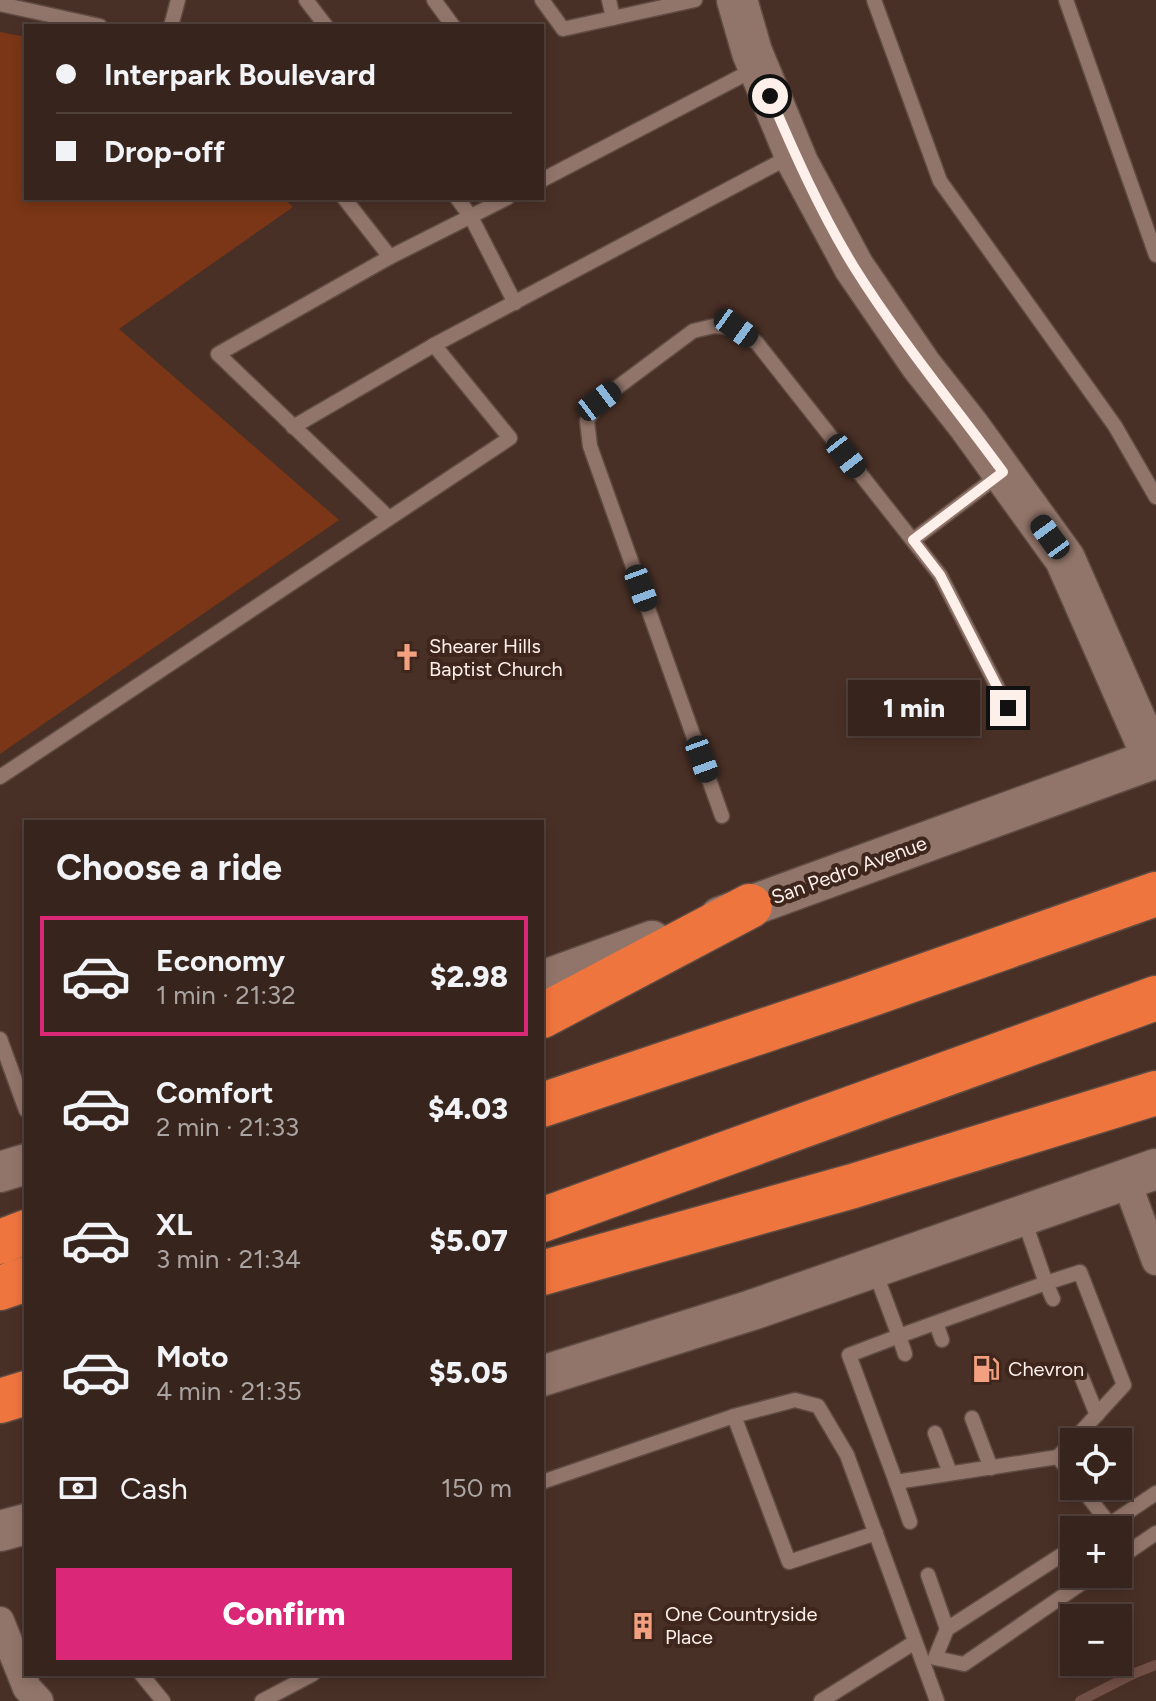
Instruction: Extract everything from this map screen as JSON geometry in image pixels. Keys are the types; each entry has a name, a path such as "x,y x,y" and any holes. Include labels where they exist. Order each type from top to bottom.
{"highway":[{"path":"544,1104 1156,894"},
{"path":"544,1015 750,906"},
{"path":"544,1219 1156,998"},
{"path":"544,1272 853,1186 1156,1093"},
{"path":"0,1242 24,1233"},
{"path":"0,1288 24,1280"},
{"path":"0,1401 24,1394"}],"main road":[{"path":"737,0 758,67 794,154 854,267 921,365 1065,559 1155,758"},
{"name":"San Pedro Avenue","path":"544,980 1155,758"},
{"path":"0,1172 24,1165"},
{"path":"544,1375 874,1269 1141,1174"},
{"path":"0,1531 24,1525"}],"street":[{"path":"1141,1174 1156,1261"},
{"path":"0,1621 27,1688 39,1701"}],"lane":[{"path":"172,24 178,0"},
{"path":"306,0 324,24"},
{"path":"434,0 452,24"},
{"path":"542,0 563,29 695,0"},
{"path":"609,0 613,18"},
{"path":"874,0 940,181 1115,426 1156,497"},
{"path":"1066,0 1156,255"},
{"path":"0,4 91,24"},
{"path":"544,179 758,67"},
{"path":"293,427 434,345 794,154"},
{"path":"346,200 390,257"},
{"path":"458,200 471,217 515,303"},
{"path":"389,518 218,354 390,257 503,200"},
{"path":"722,816 590,446 587,421 599,401 693,331 714,326 736,328 757,343 940,575 1008,708"},
{"path":"0,777 510,438 434,345"},
{"path":"913,540 1003,472"},
{"path":"0,1039 24,1105"},
{"path":"1023,1217 1053,1299"},
{"path":"874,1269 905,1354"},
{"path":"896,1482 1058,1457 1124,1385 1080,1272 849,1355 910,1522"},
{"path":"936,1323 942,1340"},
{"path":"1082,1378 1097,1415"},
{"path":"544,1481 734,1416 795,1400 818,1406 847,1455 915,1642 930,1662 937,1701"},
{"path":"734,1416 789,1562 876,1533"},
{"path":"972,1418 991,1468"},
{"path":"935,1433 950,1473"},
{"path":"1128,1516 1156,1493"},
{"path":"1132,1549 1156,1533"},
{"path":"930,1662 947,1629 1060,1556"},
{"path":"928,1575 947,1629"},
{"path":"930,1662 964,1664 1075,1588"},
{"path":"821,1701 915,1642"},
{"path":"143,1676 163,1701"},
{"path":"262,1701 309,1676"}],"shaded area":[{"path":"0,32 24,37 24,200 285,200 293,207 119,329 339,520 0,754"}],"waterway":[{"path":"1080,1701 1156,1665"}],"place":[{"name":"Shearer Hills Baptist Church","path":"407,657"},
{"name":"Chevron","path":"986,1369"},
{"name":"One Countryside Place","path":"643,1626"}],"route":[{"path":"770,96 798,163 854,267 921,365 1003,472 913,540 940,575 1008,708"}]}
